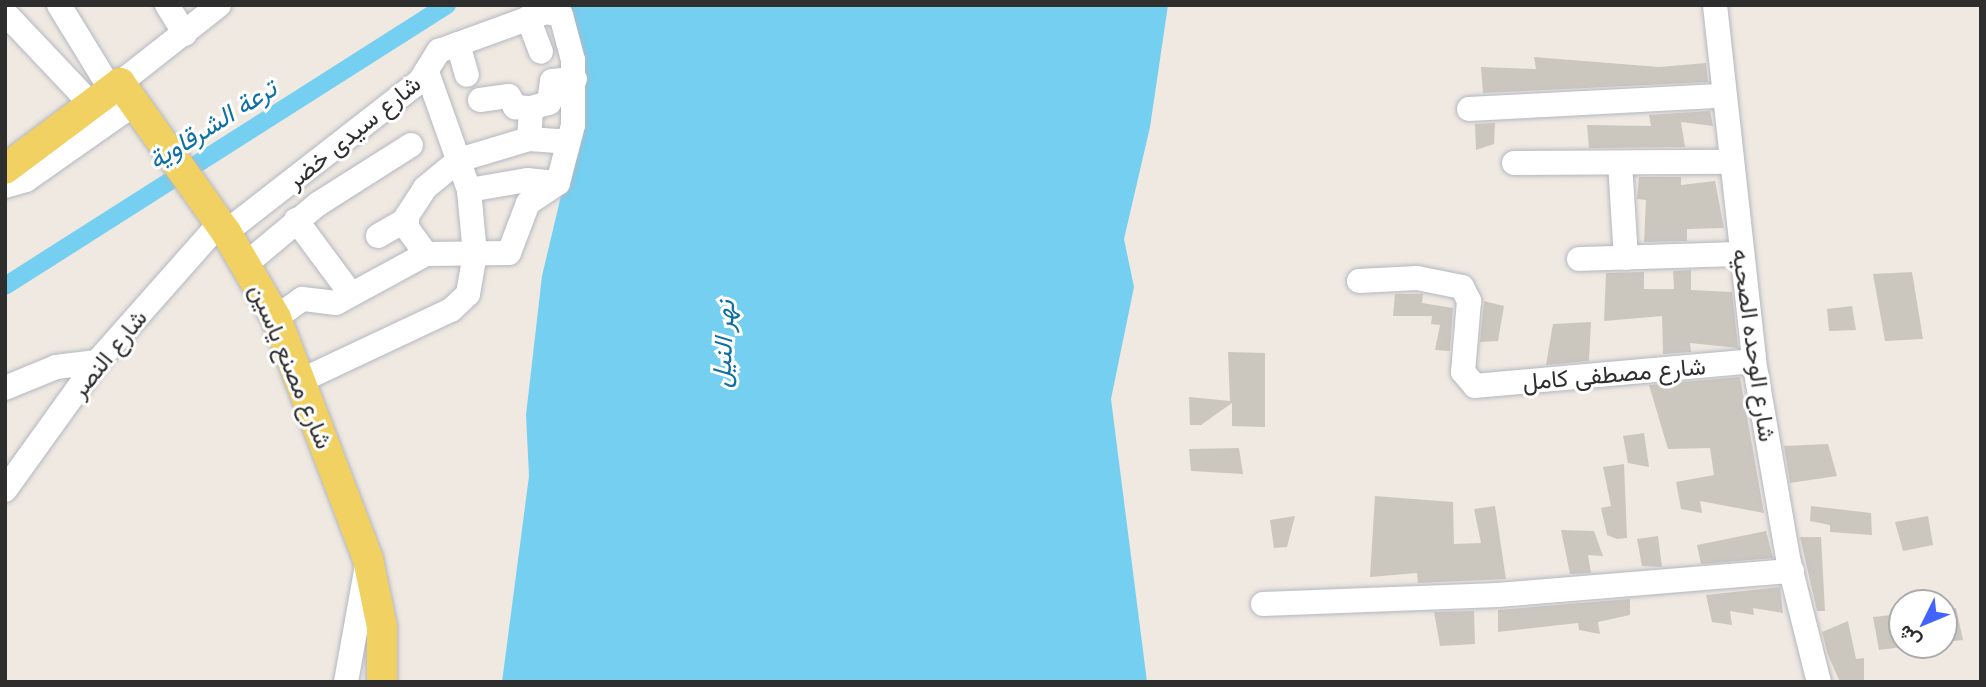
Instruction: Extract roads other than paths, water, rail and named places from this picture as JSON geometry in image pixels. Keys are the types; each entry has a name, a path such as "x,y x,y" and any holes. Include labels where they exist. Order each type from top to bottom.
{"main road":[{"name":"شارع مصنع ياسين","path":"114,96 156,135 223,227 276,318 302,380 368,559 382,627 382,682"},
{"path":"5,169 114,96"}],"street":[{"path":"59,5 114,96"},
{"path":"167,5 185,34"},
{"path":"5,186 26,180 114,96 219,5"},
{"name":"شارع الوحده الصحيه","path":"1715,5 1720,96 1732,162 1754,361 1791,571 1819,682"},
{"name":"شارع سيدى خضر","path":"223,227 297,177 428,72 432,57 458,44 528,18 557,11 575,79"},
{"path":"5,13 114,96"},
{"path":"528,18 541,52"},
{"path":"458,44 467,75"},
{"path":"302,380 461,304 472,284 475,254 469,191 428,72"},
{"path":"276,318 302,299 329,305 426,254 475,254 511,250 528,202 558,183 568,142 575,79 552,81 548,103 531,108 515,107 509,96 480,100"},
{"path":"1469,109 1720,96"},
{"path":"529,139 531,108"},
{"path":"378,236 406,220 418,195 459,160 529,139 568,142"},
{"path":"246,264 318,204 411,145"},
{"path":"1514,163 1732,162"},
{"path":"1620,163 1626,258"},
{"path":"297,177 318,204"},
{"path":"469,191 497,183 558,183"},
{"path":"296,220 351,294"},
{"path":"406,220 426,254"},
{"name":"شارع النصر","path":"5,490 97,362 223,227"},
{"path":"1579,259 1742,254"},
{"name":"شارع مصطفى كامل","path":"1359,281 1417,278 1462,287 1469,301 1463,372 1475,386 1754,361"},
{"path":"5,388 56,367 97,362"},
{"path":"346,682 368,559"},
{"path":"1264,604 1496,595 1791,571"}],"water":[{"name":"نهر النيل","path":"570,5 1168,5 1150,127 1124,239 1134,287 1111,399 1147,682 502,682 529,476 526,415 542,276 578,124"}],"waterway":[{"name":"ترعة الشرقاوية","path":"5,286 447,5"}]}
